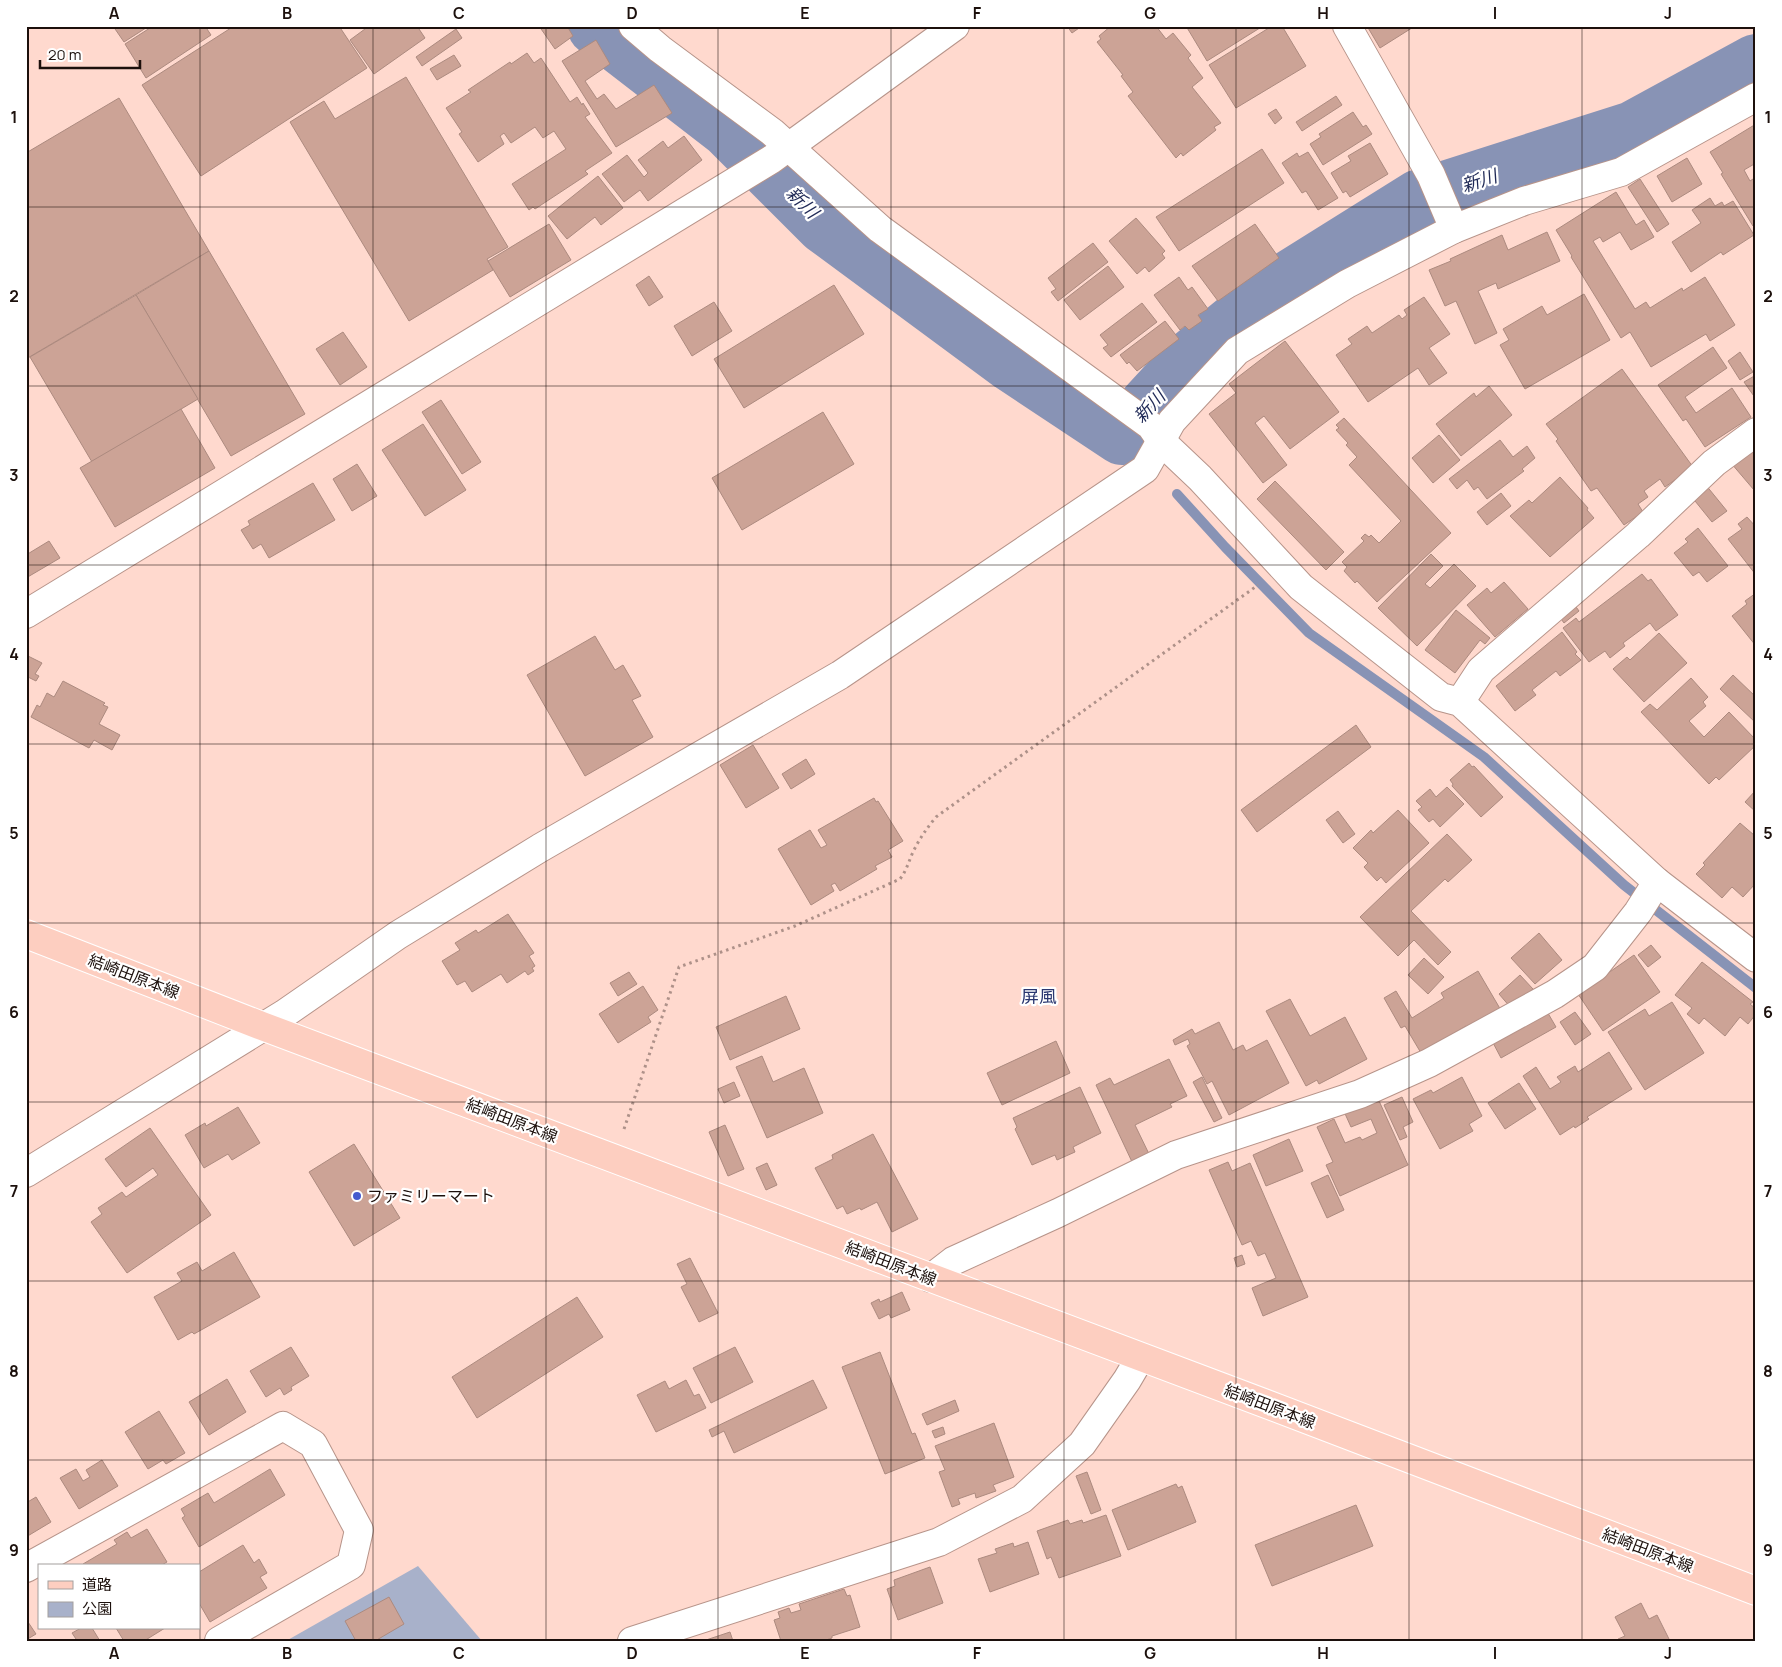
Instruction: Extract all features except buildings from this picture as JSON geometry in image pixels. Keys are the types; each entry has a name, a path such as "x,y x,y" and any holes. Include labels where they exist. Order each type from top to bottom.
{"main road":[{"name":"結崎田原本線","path":"26,934 262,1026 1277,1408 1756,1592"}],"street":[{"path":"633,26 660,49 772,132 771,158"},
{"path":"26,614 771,158 955,26"},
{"path":"1347,26 1431,175 1454,229"},
{"path":"26,1173 284,1014 398,935 540,848 840,675 1145,469 1162,442 1172,421 1236,351 1347,284 1454,229 1524,201 1621,172 1756,97"},
{"path":"771,158 880,229 1150,426 1162,442 1200,478 1301,587 1441,697 1460,702 1657,882 1756,958"},
{"path":"1460,702 1481,670 1638,535 1714,463 1756,432"},
{"path":"931,1278 953,1261 1058,1213 1176,1155 1360,1094 1429,1063 1547,999 1595,967 1638,912 1657,882"},
{"path":"632,1641 939,1542 1022,1499 1082,1444 1127,1380 1140,1358"},
{"path":"26,1568 282,1426 312,1444 359,1530 351,1565 220,1641"}],"path":[{"path":"613,1159 679,967 795,926 900,879 907,870 913,852 924,831 936,818 1284,568"}],"green space":[{"path":"418,1566 482,1641 286,1641"}],"waterway":[{"name":"新川","path":"597,26 729,128 825,224 1012,362 1122,435 1191,360 1284,284 1420,199 1633,131 1756,64"},
{"path":"1122,435 1131,445"},
{"path":"1177,494 1225,547 1309,633 1484,757 1624,885 1756,988"}],"place":[{"name":"ファミリーマート","path":"357,1196"}],"district":[{"name":"屏風","path":"1039,996"}]}
